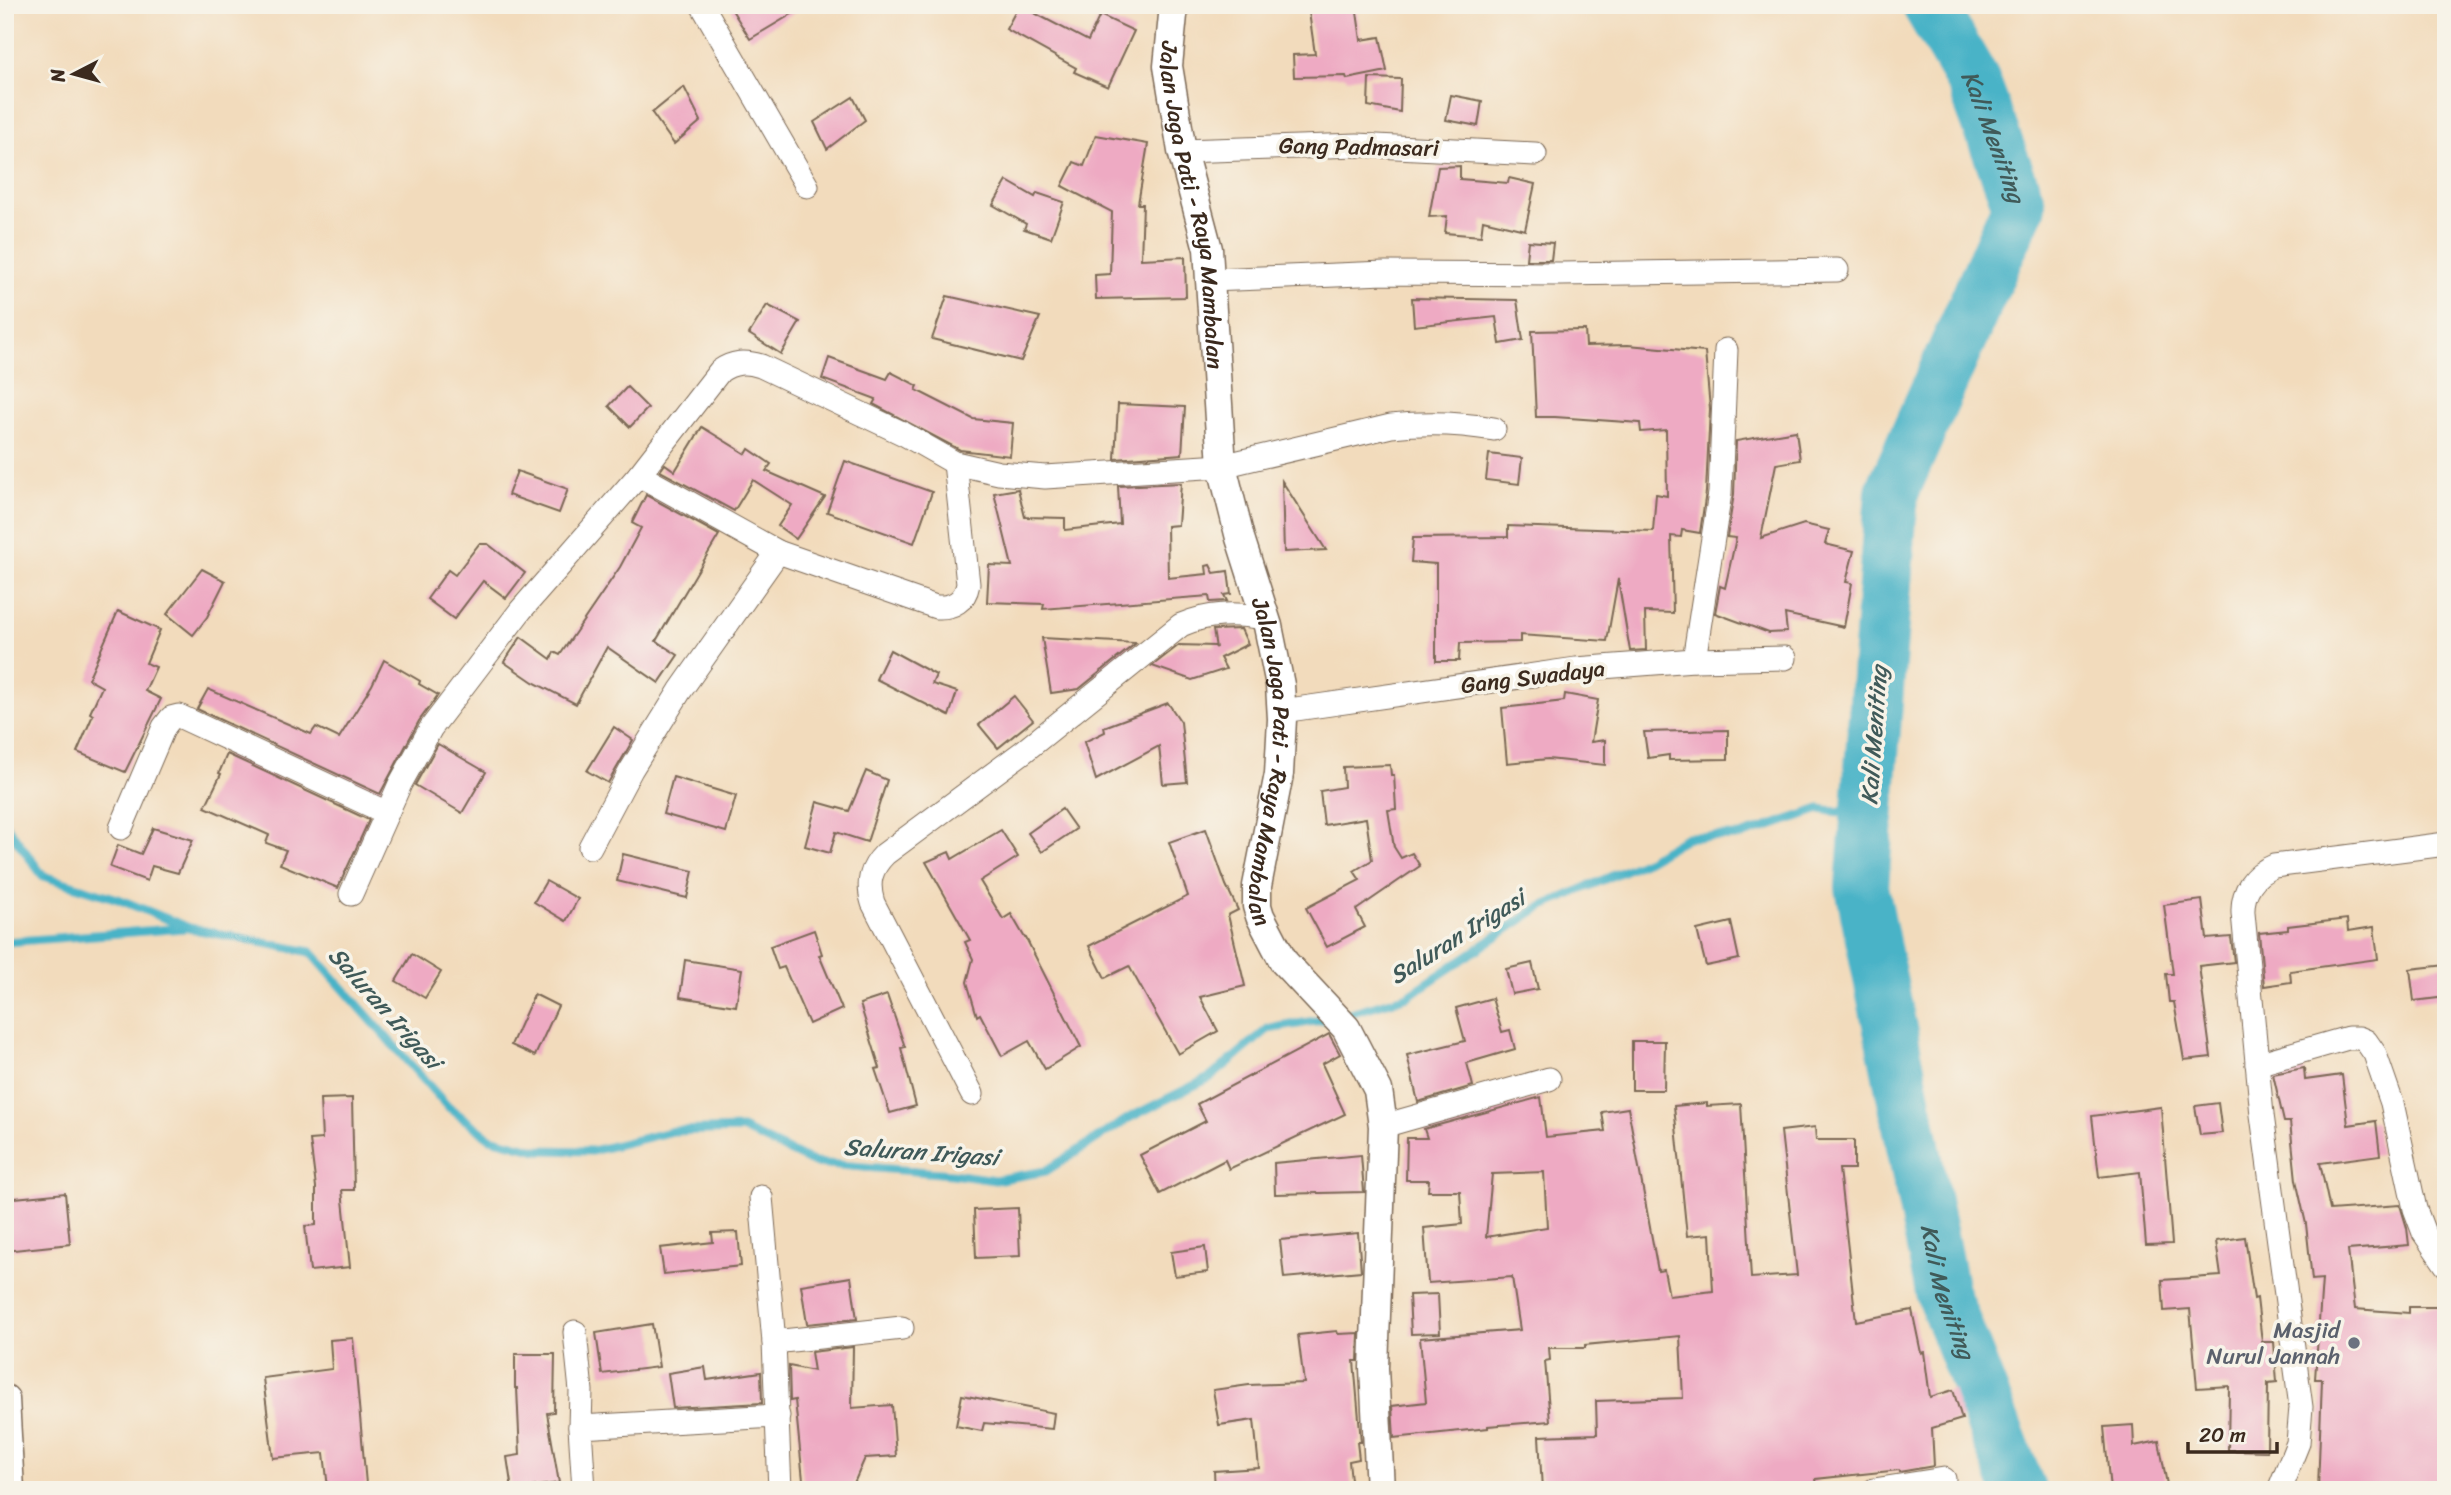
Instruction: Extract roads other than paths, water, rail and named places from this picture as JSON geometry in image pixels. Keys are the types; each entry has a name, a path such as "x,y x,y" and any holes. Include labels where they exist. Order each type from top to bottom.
{"street":[{"path":"702,5 807,186"},
{"name":"Jalan Jaga Pati - Raya Mambalan","path":"1174,5 1168,66 1182,151 1208,249 1223,466 1233,515 1275,655 1282,710 1279,774 1256,896 1260,916 1284,962 1346,1028 1378,1090 1383,1126 1374,1368 1380,1490"},
{"name":"Gang Padmasari","path":"1182,151 1357,145 1535,154"},
{"path":"1210,280 1385,273 1560,274 1837,270"},
{"path":"1694,660 1720,493 1726,350"},
{"path":"351,894 414,755 449,703 521,610 639,475 720,371 743,362 755,364 904,434 955,463 999,473 1045,478 1223,466 1391,426 1442,422 1494,429"},
{"path":"639,475 778,552 936,607 954,605 964,596 968,584 955,463"},
{"path":"590,848 631,770 680,691 778,552"},
{"path":"972,1094 873,903 869,883 876,864 886,853 1023,752 1181,625 1212,615 1229,613 1264,618"},
{"name":"Gang Swadaya","path":"1282,710 1576,669 1694,660 1785,658"},
{"path":"121,828 164,727 171,718 179,716 387,813"},
{"path":"2279,1490 2298,1443 2301,1407 2257,1064 2242,906 2246,891 2255,878 2267,869 2282,864 2446,844"},
{"path":"2257,1064 2348,1038 2359,1038 2372,1047 2392,1103 2415,1209 2424,1233 2446,1265"},
{"path":"1383,1126 1549,1079"},
{"path":"761,1197 774,1342 780,1490"},
{"path":"774,1342 902,1328"},
{"path":"575,1332 581,1391 584,1490"},
{"path":"5,1399 10,1490"},
{"path":"580,1427 778,1416"},
{"path":"1874,1490 1944,1479"}],"waterway":[{"name":"Kali Meniting","path":"1929,5 1973,81 2019,205 1892,492 1862,887 1942,1292 2019,1490"},
{"name":"Saluran Irigasi","path":"5,824 43,876 118,899 189,928 311,952 447,1106 490,1138 537,1150 592,1151 673,1131 742,1129 814,1163 995,1180 1046,1171 1129,1118 1211,1077 1268,1029 1333,1018 1408,996 1537,909 1646,861 1687,837 1741,836 1820,809 1866,816"},
{"path":"5,942 184,928"}],"place":[{"name":"Masjid Nurul Jannah","path":"2354,1343"}]}
